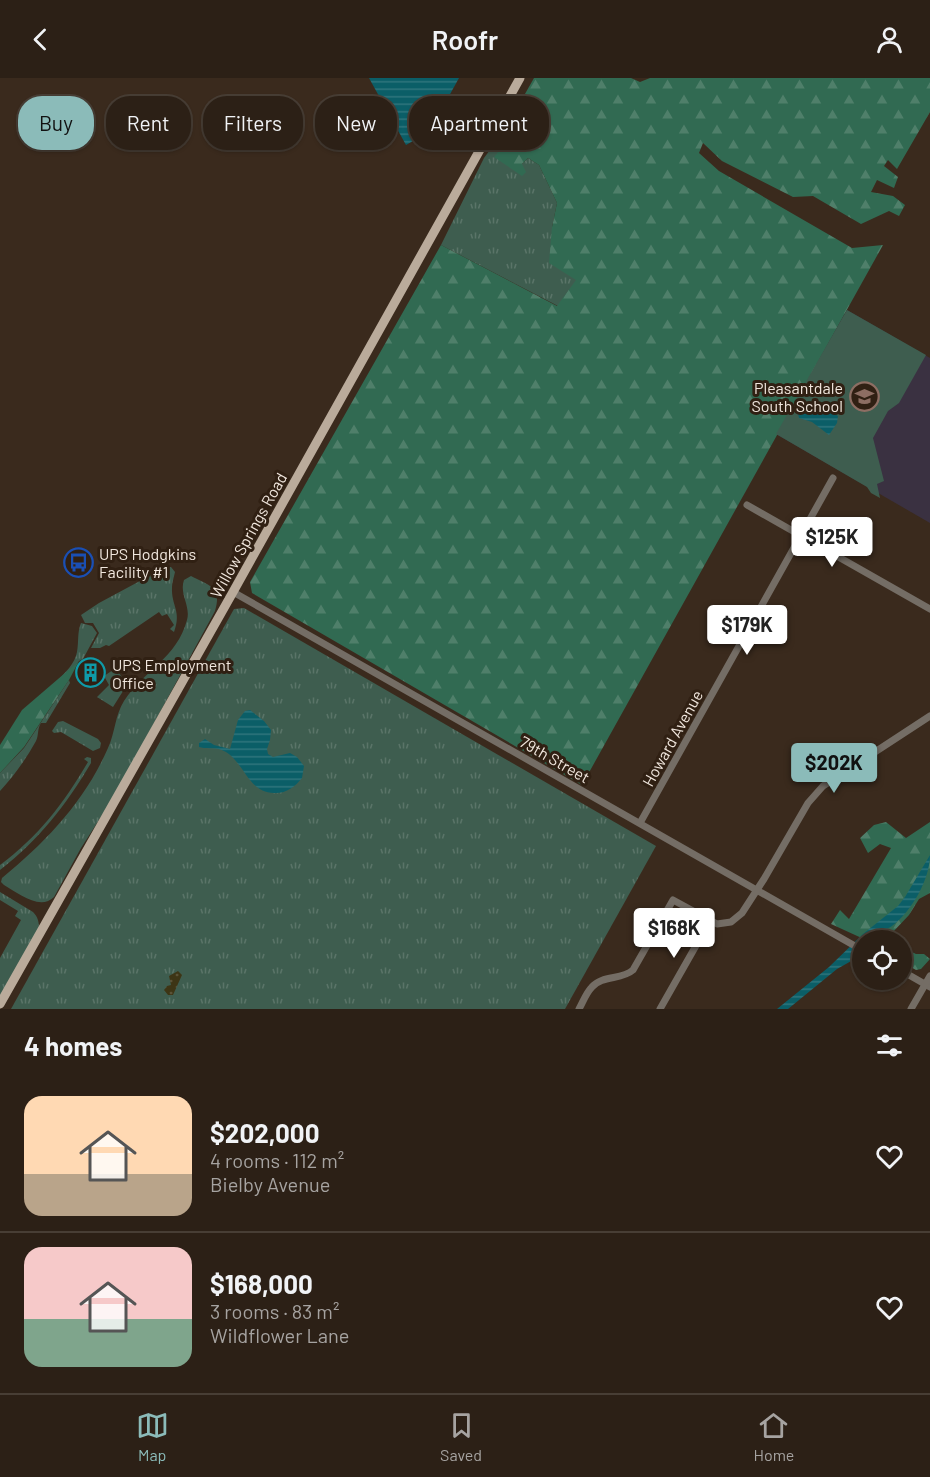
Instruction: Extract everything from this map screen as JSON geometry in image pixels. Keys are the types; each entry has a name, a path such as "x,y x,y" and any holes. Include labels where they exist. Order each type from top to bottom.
{"main road":[{"name":"Willow Springs Road","path":"0,1005 520,78"}],"street":[{"name":"Howard Avenue","path":"640,823 832,478"},
{"path":"747,505 930,609"},
{"name":"79th Street","path":"233,592 852,945"},
{"path":"579,1009 596,983 624,976 633,970 673,900 717,924 731,922 742,913 808,803 824,786 930,716"},
{"path":"660,1009 710,921"},
{"path":"911,1009 927,986 930,976"},
{"path":"912,977 927,986"}],"shaded area":[{"name":"Pleasantdale South School","path":"847,310 930,358 930,523 776,434"}],"green space":[{"path":"534,78 631,78 640,82 650,78 930,78 930,112 897,169 888,160 884,166 898,177 894,188 877,180 871,192 893,196 905,205 899,216 889,211 861,224 813,196 793,197 722,161 703,143 699,153 719,171 852,248 883,245 582,785 252,593 250,582 441,245 557,306 576,280 549,263 557,203 539,165 528,158 522,164 526,172 522,176 494,157 500,150 549,150 549,96 524,96"},
{"path":"490,150 504,150 522,164 528,158 539,165 557,203 552,227 577,280 558,306 441,245"},
{"name":"Pleasantdale South School","path":"847,310 926,355 899,403 888,411 873,438 884,481 877,484 880,498 871,493 867,487 776,434"},
{"path":"166,567 171,567 175,572 172,594 177,619 174,632 170,629 174,625 167,614 162,616 159,612 109,646 91,648 99,633 93,623 85,623 81,615"},
{"path":"191,576 213,588 217,597 215,611 115,795 81,848 54,897 42,902 22,896 4,885 1,882 2,878 49,835 88,786 108,748 124,701 168,654 182,633 188,615 183,585 184,580"},
{"path":"244,608 656,846 565,1009 11,1009 234,609"},
{"path":"81,623 92,626 97,633 83,659 58,681 76,656"},
{"path":"79,661 69,680 24,747 0,773 0,745 22,710"},
{"path":"119,666 122,671 119,673 124,680 129,678 130,680 113,707 97,697 109,685 104,676"},
{"path":"69,680 70,683 46,723 41,723 37,739 28,754 0,791 0,773 24,748"},
{"path":"63,721 98,739 101,743 100,748 93,751 61,732 54,733 52,731 58,722"},
{"path":"91,758 91,763 62,807 27,847 0,870 0,865 38,831 60,805 88,762 84,759"},
{"path":"886,822 906,838 930,822 930,893 919,899 909,915 895,930 852,930 852,934 831,924 840,910 849,919 891,848 880,844 868,853 860,838 874,825"},
{"path":"0,892 33,912 38,920 39,929 0,997 0,958 21,920 15,916 18,911 0,900"},
{"path":"912,952 924,954 930,959 921,969 912,968"}],"sand":[{"path":"178,971 182,975 173,995 168,995 164,990 171,985 169,976"}],"water":[{"path":"369,78 459,78 449,96 409,96 409,143 406,145 397,129 397,96 379,96"},
{"path":"806,402 823,407 838,416 837,423 829,435 812,422 799,418 797,409"},
{"path":"250,710 271,730 268,754 273,757 290,753 297,757 304,766 302,778 286,791 274,793 258,788 226,752 199,747 199,743 205,739 214,745 230,749 238,720 245,711"},
{"path":"930,855 923,884 906,912 889,928 868,930 898,906"},
{"path":"852,945 852,961 837,969 788,1009 777,1009 829,967"}],"place":[{"name":"Pleasantdale South School","path":"864,396"},
{"name":"UPS Hodgkins Facility #1","path":"78,562"},
{"name":"UPS Employment Office","path":"91,673"}]}
